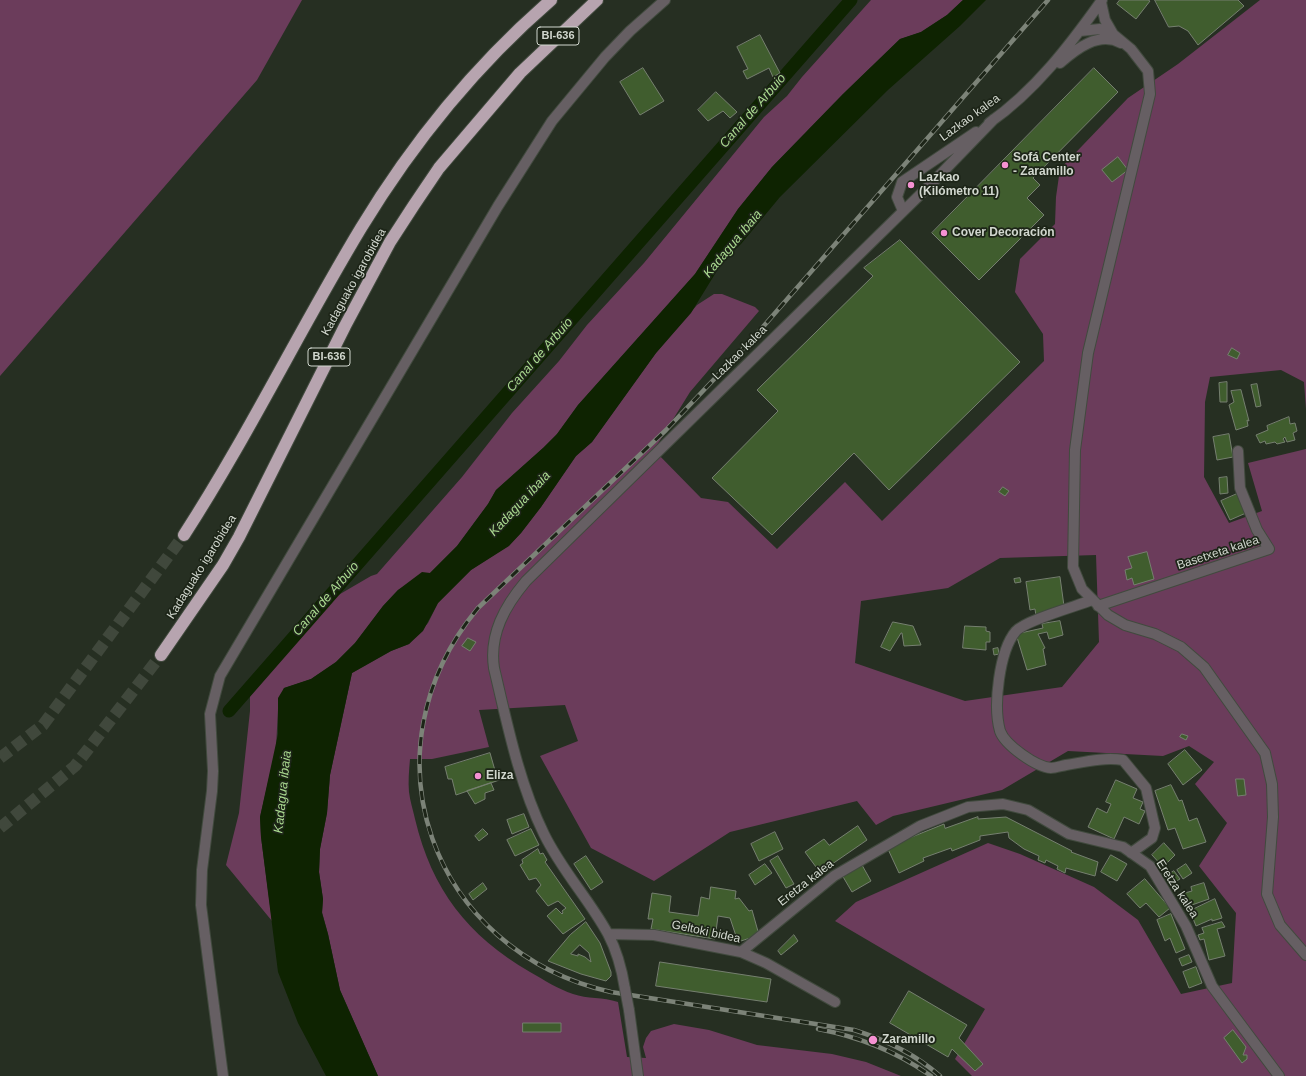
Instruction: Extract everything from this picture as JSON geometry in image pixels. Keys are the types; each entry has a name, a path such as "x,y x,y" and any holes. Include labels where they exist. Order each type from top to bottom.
{"highway":[{"name":"Kadaguako igarobidea","path":"184,535 255,415 361,228 405,162 437,119 475,74 551,0"},
{"name":"Kadaguako igarobidea","path":"161,655 223,565 345,326 390,242 439,168 520,73 597,0"}],"street":[{"path":"223,1076 201,905 202,870 210,814 213,778 210,714 220,676 498,206 552,121 605,58 630,31 665,0"},
{"path":"1102,1 1105,20 1113,34"},
{"name":"Lazkao kalea","path":"1037,83 1080,31 1102,1"},
{"path":"1080,31 1100,29 1113,34 1131,49 1148,71 1150,94 1088,353 1075,450 1073,567 1082,589 1108,615 1125,625 1155,634 1181,647 1204,667 1264,753 1272,784 1273,817 1267,894 1280,924 1306,955"},
{"name":"Lazkao kalea","path":"903,211 897,197 902,182 994,119 1080,47 1100,39 1117,41 1131,49"},
{"name":"Lazkao kalea","path":"638,1076 620,963 608,934 559,862 541,827 529,797 518,762 492,657 499,624 513,596 526,581 960,155 994,119"},
{"name":"Basetxeta kalea","path":"1130,853 1152,838 1155,828 1146,788 1123,760 1099,760 1051,768 1031,761 1011,746 1000,732 996,698 1005,654 1011,638 1018,630 1037,620 1269,549 1257,530 1240,488 1238,451"},
{"name":"Eretza kalea","path":"741,952 834,876 920,826 968,807 1003,804 1028,810 1069,834 1122,847 1150,866 1186,926 1212,986 1278,1076"},
{"name":"Geltoki bidea","path":"608,934 654,935 741,952 766,963 834,1002"}],"shaded area":[{"path":"0,0 302,0 257,80 0,376"},
{"path":"871,0 963,0 947,15 921,32 900,39 843,94 772,167 738,209 695,274 578,405 557,434 496,490 488,504 457,546 430,573 398,590 383,606 355,643 336,662 311,679 284,688 278,709 276,748 260,817 261,837 272,921 226,865 239,813 250,711 250,696 335,597 377,574 462,477 512,413 559,361 587,325 644,263 764,117 787,96 802,77"},
{"path":"1260,0 1306,0 1306,409 1304,382 1281,370 1210,377 1205,402 1204,477 1229,523 1262,511 1248,463 1306,449 1306,1076 972,1076 955,1059 985,1009 835,921 856,902 988,843 1020,854 1094,887 1138,920 1181,994 1232,983 1236,913 1199,866 1227,823 1195,784 1214,762 1189,746 1163,756 1068,751 1002,790 893,816 876,825 857,801 730,832 654,881 591,848 540,756 578,741 565,705 479,710 489,747 432,759 410,759 409,795 422,844 431,868 442,889 470,926 508,958 556,987 578,996 607,999 618,1002 627,1057 646,1058 643,1047 646,1038 651,1031 674,1024 709,1030 757,1045 832,1054 866,1062 901,1076 378,1076 340,990 322,912 323,899 319,872 320,849 327,813 330,775 352,673 391,651 409,644 428,623 438,603 471,570 508,546 521,533 576,456 592,442 656,353 697,305 714,294 722,294 755,307 759,311 690,392 654,450 701,498 728,502 777,549 845,482 882,521 1044,361 1043,334 1015,292 1020,259 1055,224 1056,197 1060,169 1128,98 1178,64","holes":["1096,555 1099,642 1062,687 965,701 855,663 861,601 948,588 1000,558"]}],"water":[{"name":"Kadagua ibaia","path":"963,0 986,0 960,26 888,90 780,197 741,244 723,261 691,313 656,353 592,442 576,456 521,533 509,546 471,570 438,603 423,631 409,644 391,651 352,673 330,775 327,813 320,849 319,872 323,899 322,913 340,990 378,1076 326,1076 298,1023 278,972 261,837 260,817 278,734 278,698 284,688 311,679 336,662 355,643 383,606 398,590 422,572 430,573 457,546 488,504 496,490 557,434 578,405 695,274 738,209 772,167 843,94 900,39 921,32 947,15"}],"building":[{"path":"1120,0 1150,1 1136,19 1117,4"},
{"path":"1155,0 1238,0 1244,6 1198,45 1188,31 1179,26 1169,27"},
{"path":"760,35 780,73 773,77 769,68 747,79 743,71 748,69 737,47"},
{"path":"643,68 664,101 640,115 620,82"},
{"path":"1094,68 1118,92 1033,178 1040,185 1027,198 1044,215 979,280 932,233"},
{"path":"716,92 737,112 730,118 723,111 708,121 698,110"},
{"path":"1118,157 1128,170 1112,182 1102,170"},
{"path":"900,240 1020,362 889,490 854,453 772,535 712,478 778,411 757,390 873,276 864,268"},
{"path":"1232,348 1240,353 1237,359 1228,355"},
{"path":"1227,382 1227,402 1220,402 1219,383"},
{"path":"1257,384 1261,406 1256,407 1251,385"},
{"path":"1241,390 1249,421 1247,420 1248,426 1236,430 1229,405 1234,402 1231,391"},
{"path":"1289,417 1290,424 1295,423 1297,431 1293,433 1295,440 1287,442 1285,437 1283,439 1285,442 1277,444 1275,442 1266,444 1265,441 1260,443 1256,435 1268,430 1267,426"},
{"path":"1229,434 1233,457 1217,460 1213,437"},
{"path":"1227,477 1228,493 1220,494 1219,478"},
{"path":"1003,487 1009,491 1005,496 999,492"},
{"path":"1237,494 1246,513 1230,520 1221,501"},
{"path":"1147,552 1154,579 1134,585 1132,578 1127,580 1125,570 1132,568 1128,557"},
{"path":"1060,577 1064,606 1054,608 1055,612 1036,616 1035,609 1030,610 1026,582"},
{"path":"1020,578 1021,582 1015,583 1014,579"},
{"path":"1060,621 1063,635 1049,639 1047,632 1038,634 1045,648 1043,649 1046,665 1027,670 1016,634 1043,628 1042,624"},
{"path":"893,622 913,626 921,645 904,646 901,633 890,651 881,647"},
{"path":"965,626 986,627 986,631 990,632 990,642 986,642 986,650 963,648"},
{"path":"468,638 476,642 470,651 462,646"},
{"path":"998,648 999,654 994,655 993,649"},
{"path":"1182,734 1188,736 1186,740 1180,737"},
{"path":"1185,750 1202,770 1183,785 1168,764"},
{"path":"490,753 496,774 508,772 508,777 456,795 452,779 448,779 445,767"},
{"path":"1236,779 1244,779 1246,795 1238,796"},
{"path":"1116,780 1137,789 1133,798 1143,802 1140,809 1145,811 1139,824 1124,817 1114,839 1088,827 1097,808 1107,813 1111,804 1106,802"},
{"path":"491,783 494,790 485,793 485,799 475,804 467,791"},
{"path":"1171,785 1179,801 1182,800 1189,821 1197,818 1206,842 1183,849 1175,828 1168,830 1155,791"},
{"path":"524,814 529,827 512,834 507,820"},
{"path":"978,817 978,819 1006,817 1072,851 1071,852 1098,862 1095,876 1066,868 1065,873 1057,869 1058,866 1046,860 1045,863 1038,860 1039,856 1024,849 1009,838 1008,832 980,836 980,840 952,851 951,848 923,858 924,861 899,873 887,847 944,824 945,828"},
{"path":"858,826 867,840 822,871 819,866 816,867 805,852 824,839 829,845"},
{"path":"483,829 488,834 479,841 475,836"},
{"path":"531,829 539,845 515,856 507,840"},
{"path":"775,832 783,849 759,861 751,844"},
{"path":"1164,843 1175,855 1163,867 1152,855"},
{"path":"538,849 540,854 543,853 547,860 545,862 585,919 563,934 547,916 556,908 562,914 562,911 566,908 558,901 548,906 536,891 541,885 536,878 529,880 520,865 523,863 522,860"},
{"path":"1111,855 1127,864 1117,881 1101,872"},
{"path":"586,856 603,882 591,890 574,864"},
{"path":"778,856 794,884 786,888 770,861"},
{"path":"765,864 772,873 755,885 749,875"},
{"path":"1186,864 1192,873 1183,879 1177,870"},
{"path":"862,865 871,881 852,892 842,875"},
{"path":"1174,871 1180,879 1171,884 1166,876"},
{"path":"1145,879 1170,908 1159,917 1146,903 1140,908 1127,894"},
{"path":"483,883 487,889 473,900 469,894"},
{"path":"1204,883 1209,899 1186,907 1181,894 1192,891 1191,887"},
{"path":"711,887 736,891 735,899 739,898 749,911 752,910 759,935 738,942 730,918 718,916 715,939 651,929 653,919 648,919 652,893 671,896 669,912 698,916 701,897 709,899"},
{"path":"1215,899 1222,918 1212,921 1212,919 1196,926 1190,911"},
{"path":"1171,914 1185,949 1176,953 1170,938 1165,941 1157,920"},
{"path":"586,922 600,943 611,972 611,976 606,981 581,974 548,961 570,935","holes":["580,945 589,953 591,962 578,954 578,956 571,954"]},
{"path":"1222,922 1225,927 1217,929 1225,956 1209,960 1204,939 1200,940 1198,935 1204,933 1202,928"},
{"path":"794,935 798,941 781,955 778,951"},
{"path":"1189,955 1192,962 1182,966 1179,959"},
{"path":"660,962 771,979 767,1002 656,986"},
{"path":"1196,967 1202,983 1189,988 1183,972"},
{"path":"909,991 967,1025 959,1038 983,1064 975,1071 952,1049 948,1057 890,1023"},
{"path":"523,1023 561,1023 561,1032 523,1032"},
{"path":"1233,1030 1246,1047 1243,1055 1247,1055 1247,1059 1242,1063 1224,1038"}],"waterway":[{"name":"Canal de Arbuio","path":"229,711 851,0"}],"tunnel":[{"path":"0,758 43,725 184,535"},
{"path":"0,828 75,766 161,655"}],"railway":[{"path":"940,1076 921,1061 900,1048 854,1030 611,992 549,970 498,935 458,890 432,839 420,782 423,723 442,664 478,608 666,430 755,336 1048,0"},
{"path":"818,1029 848,1036 877,1046 904,1059 931,1076"}],"place":[{"name":"Sofá Center - Zaramillo","path":"1005,165"},
{"name":"Lazkao (Kilómetro 11)","path":"911,185"},
{"name":"Cover Decoración","path":"944,233"},
{"name":"Eliza","path":"478,776"},
{"name":"Zaramillo","path":"873,1040"}]}
